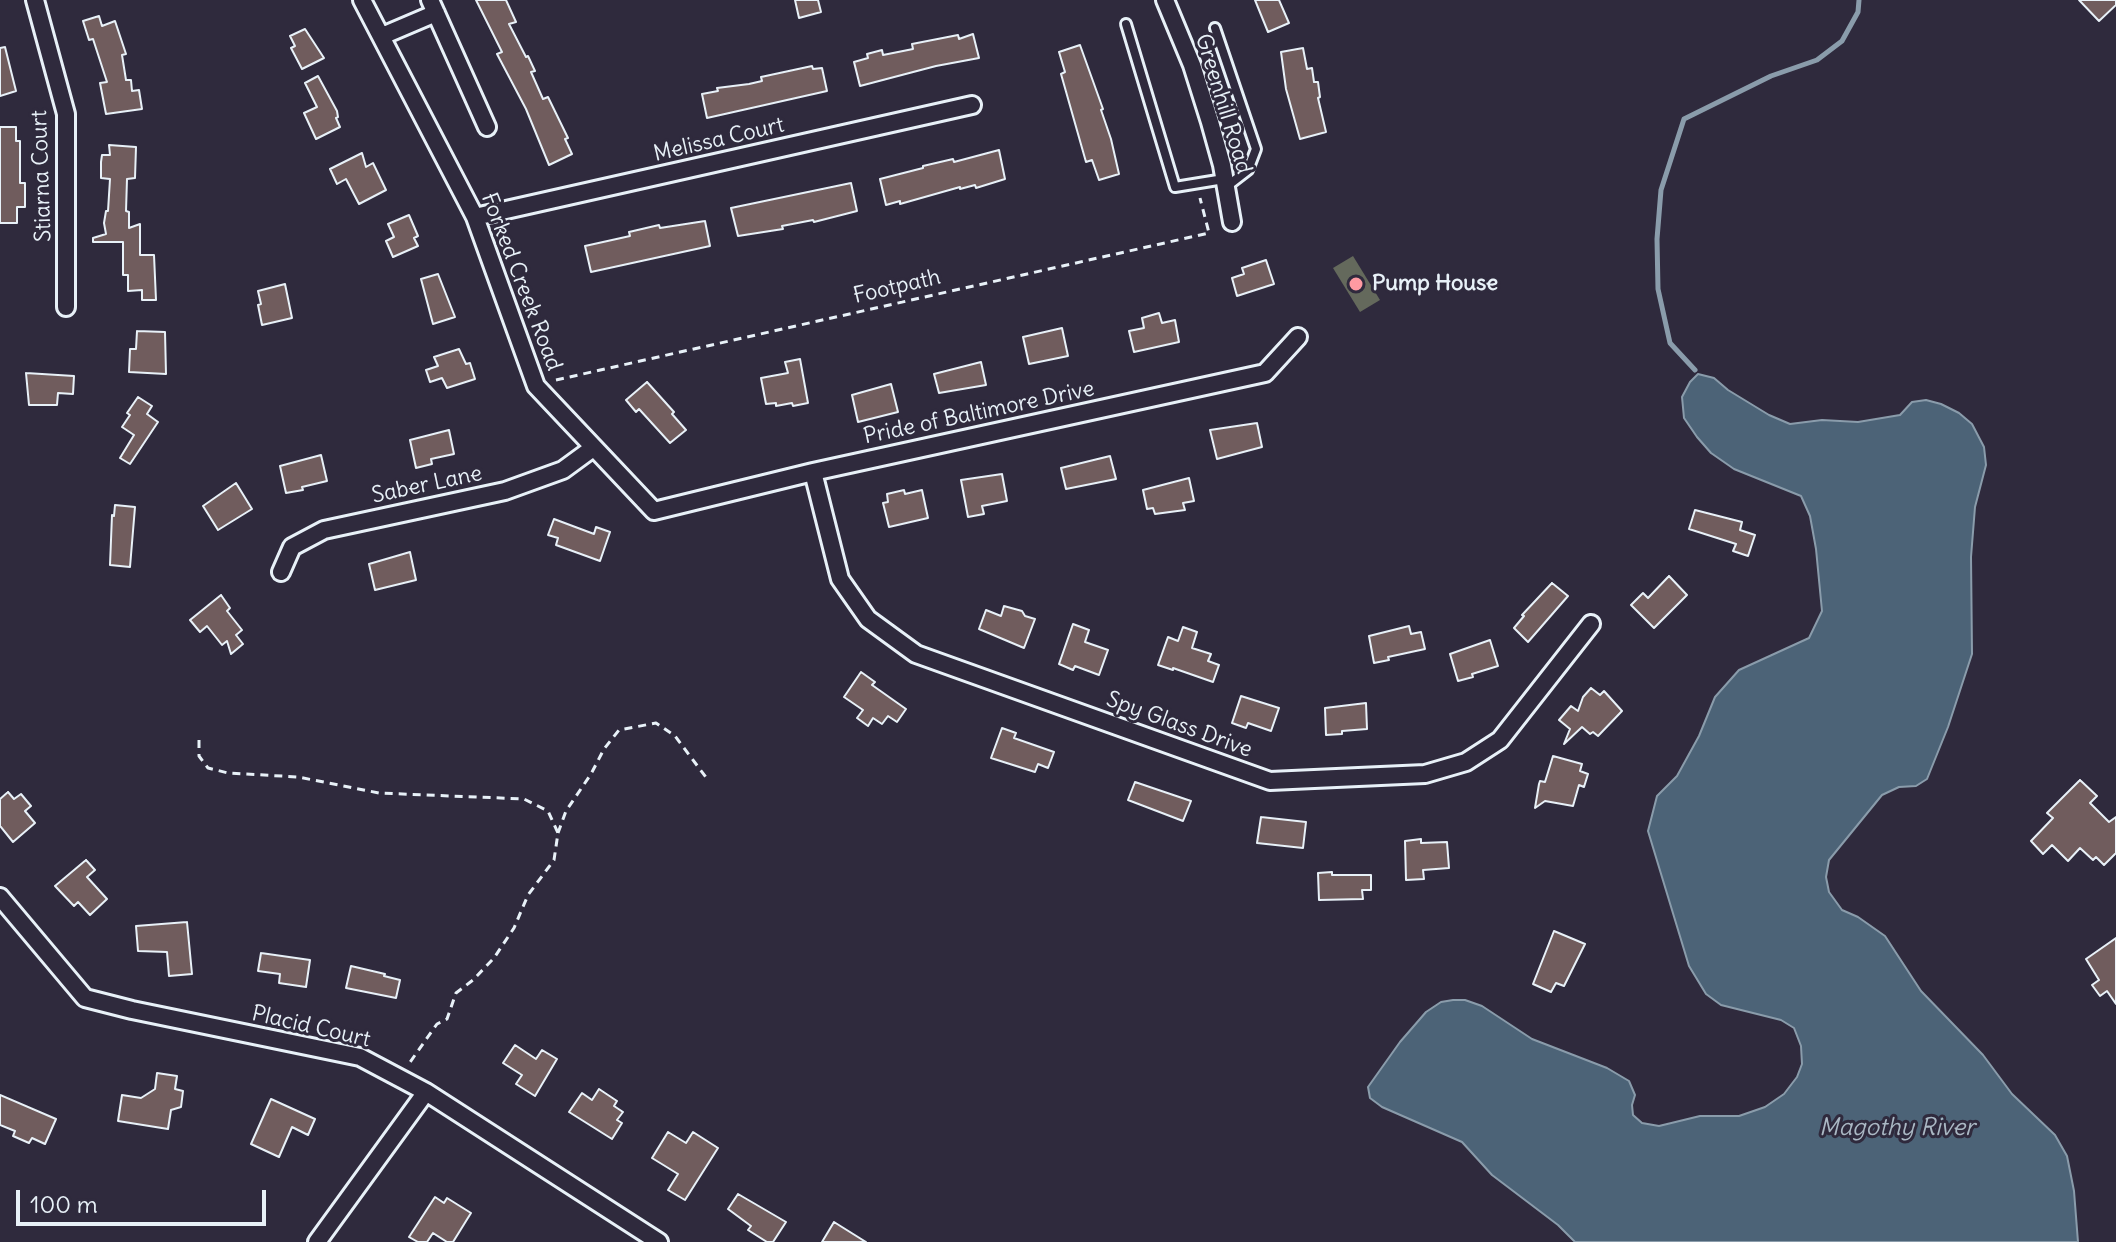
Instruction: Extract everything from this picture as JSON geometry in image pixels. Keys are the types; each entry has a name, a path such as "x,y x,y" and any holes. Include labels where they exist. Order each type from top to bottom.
{"street":[{"name":"Stiarna Court","path":"35,0 66,114 66,307"},
{"name":"Forked Creek Road","path":"362,0 475,217 536,386 654,511"},
{"name":"Greenhill Road","path":"1165,0 1192,65 1225,183 1232,222"},
{"path":"382,36 433,6 487,127"},
{"name":"Melissa Court","path":"475,217 972,105"},
{"name":"Pride of Baltimore Drive","path":"654,511 813,472 1265,373 1298,337"},
{"name":"Saber Lane","path":"281,572 292,547 324,530 505,491 563,470 593,448"},
{"name":"Spy Glass Drive","path":"813,472 840,579 868,619 916,654 1270,781 1425,774 1466,762 1500,740 1591,624"},
{"name":"Placid Court","path":"0,897 85,998 360,1057 426,1092 659,1242"},
{"path":"317,1242 426,1092"}],"lane":[{"path":"1126,24 1175,187 1225,183 1248,170 1256,149 1215,28"}],"path":[{"name":"Footpath","path":"556,380 1209,233 1200,198"},
{"path":"399,1078 437,1024 447,1019 456,993 494,958 514,928 528,895 554,860 558,833 566,811 619,730 656,723 675,736 708,780"},
{"path":"199,740 199,756 208,768 228,773 298,777 379,793 524,799 548,811 558,833"}],"green space":[{"name":"Pump House","path":"1353,256 1380,300 1360,312 1333,268"}],"water":[{"name":"Magothy River","path":"1698,374 1714,378 1769,415 1790,424 1822,420 1858,422 1900,415 1912,402 1926,400 1959,413 1972,424 1984,447 1986,465 1975,507 1971,557 1972,654 1948,727 1927,779 1916,786 1899,787 1882,795 1829,860 1826,877 1829,892 1842,910 1885,936 1921,991 1983,1055 2012,1094 2055,1135 2067,1156 2074,1191 2078,1242 1575,1242 1558,1225 1492,1175 1462,1142 1382,1107 1370,1098 1368,1087 1400,1042 1426,1012 1441,1002 1453,1000 1465,1000 1482,1006 1532,1039 1607,1068 1629,1081 1635,1095 1633,1115 1642,1123 1659,1126 1700,1116 1739,1116 1765,1107 1784,1094 1797,1077 1802,1064 1801,1046 1794,1028 1781,1020 1721,1005 1706,994 1689,966 1648,831 1657,796 1677,776 1699,736 1715,697 1739,670 1809,638 1822,611 1810,516 1801,496 1734,469 1711,453 1697,437 1684,418 1682,397"}],"building":[{"path":"476,0 506,0 516,22 509,24 535,71 531,72 543,99 548,97 568,138 565,139 572,154 549,165 526,109 497,54 502,52"},
{"path":"795,0 818,0 821,12 799,18"},
{"path":"1255,0 1279,0 1289,23 1268,32"},
{"path":"2079,0 2116,0 2116,5 2099,21"},
{"path":"99,16 102,26 115,21 126,54 122,55 126,80 131,80 132,91 139,90 142,109 106,114 100,83 107,82 93,39 89,40 83,21"},
{"path":"305,29 324,58 302,69 291,48 295,46 290,36"},
{"path":"973,34 979,58 860,86 854,62 868,58 867,54 882,50 883,55 913,49 912,44 958,35 959,39"},
{"path":"1080,45 1103,109 1119,174 1099,180 1092,160 1086,162 1061,74 1065,72 1059,52"},
{"path":"5,47 16,91 0,96 0,48"},
{"path":"1303,48 1307,69 1312,68 1314,82 1318,82 1318,98 1326,132 1300,139 1286,89 1281,52"},
{"path":"812,66 813,69 822,68 827,91 707,118 702,94"},
{"path":"318,76 337,111 340,127 316,139 304,113 317,107 305,83"},
{"path":"0,127 16,127 16,141 20,141 20,183 25,183 25,207 17,207 17,223 0,223"},
{"path":"109,145 136,147 135,178 127,179 126,211 129,212 129,228 140,224 140,255 154,255 156,300 142,300 142,290 128,291 128,275 123,275 123,242 93,242 93,238 106,234 104,223 110,179 101,178 101,162 102,155 110,155"},
{"path":"999,150 1005,179 976,188 975,185 960,187 886,205 880,179 923,166 953,159 954,162"},
{"path":"362,153 366,167 373,163 386,190 359,204 346,179 337,184 330,169"},
{"path":"851,183 857,211 782,226 783,229 738,236 731,208"},
{"path":"409,215 418,236 414,238 418,246 393,257 386,241 394,237 388,224"},
{"path":"705,221 710,246 591,272 585,246 630,236 629,232 659,225 660,228"},
{"path":"1266,260 1274,284 1237,296 1232,278 1244,274 1242,268"},
{"path":"438,274 455,317 433,324 421,279"},
{"path":"285,284 292,318 262,325 258,291"},
{"path":"1159,313 1162,323 1175,320 1179,342 1134,352 1129,331 1144,328 1142,318"},
{"path":"1062,328 1068,356 1029,364 1023,337"},
{"path":"137,331 165,332 166,374 129,372 130,349 136,349"},
{"path":"459,349 466,364 470,363 475,379 447,388 442,378 430,382 426,370 438,366 434,357"},
{"path":"800,359 808,403 793,406 792,403 766,404 761,378 788,373 785,362"},
{"path":"981,362 986,385 939,393 934,374"},
{"path":"26,373 74,376 73,394 58,393 57,405 29,405"},
{"path":"647,382 686,430 670,443 639,409 636,412 626,400"},
{"path":"891,384 898,412 858,422 852,395"},
{"path":"138,397 152,406 147,414 158,422 130,464 120,458 134,435 122,427"},
{"path":"1257,423 1262,447 1217,459 1210,430"},
{"path":"449,430 454,454 431,459 432,464 416,468 410,440"},
{"path":"321,455 327,481 286,493 280,466"},
{"path":"1110,456 1116,479 1066,489 1061,468"},
{"path":"1002,474 1007,501 982,506 984,514 968,517 961,480"},
{"path":"1189,478 1194,501 1183,503 1185,510 1155,514 1153,508 1147,509 1143,490"},
{"path":"236,483 252,509 218,530 203,506"},
{"path":"904,490 905,494 922,490 928,518 889,527 883,503 888,502 887,494"},
{"path":"115,505 135,507 130,567 110,565"},
{"path":"1695,510 1742,522 1740,530 1755,535 1748,556 1733,551 1736,544 1689,529"},
{"path":"554,519 594,534 596,527 610,532 600,561 556,545 558,538 548,535"},
{"path":"410,552 416,580 375,590 369,564"},
{"path":"1669,576 1687,595 1654,628 1631,605 1643,593 1648,598"},
{"path":"1552,583 1568,596 1528,642 1514,628"},
{"path":"221,595 230,608 227,611 242,630 236,635 243,644 231,654 227,641 222,645 207,626 200,632 190,620"},
{"path":"1004,606 1035,619 1024,648 979,629 986,610 1001,616"},
{"path":"1073,624 1089,630 1085,642 1108,650 1099,675 1059,664"},
{"path":"1409,626 1411,634 1421,632 1425,649 1374,663 1369,636"},
{"path":"1183,627 1197,632 1192,648 1211,654 1208,661 1219,665 1213,682 1158,665 1168,637 1178,641"},
{"path":"1490,640 1498,666 1458,681 1450,654"},
{"path":"861,672 875,682 872,685 906,709 897,722 888,716 882,724 873,718 868,726 857,718 863,710 844,697"},
{"path":"1591,688 1600,695 1604,691 1622,711 1598,736 1582,727 1564,744 1570,729 1559,720 1571,706 1578,711 1583,697"},
{"path":"1241,696 1279,708 1271,731 1248,723 1246,728 1232,723"},
{"path":"1366,703 1367,729 1326,735 1325,708"},
{"path":"1002,728 1016,733 1014,738 1054,752 1048,768 1038,764 1035,772 991,758"},
{"path":"1553,756 1582,764 1580,771 1588,774 1584,787 1579,785 1573,806 1545,801 1535,808 1540,781 1545,782"},
{"path":"2080,780 2097,796 2090,803 2109,822 2116,817 2116,853 2104,865 2080,848 2068,861 2052,845 2043,854 2031,841 2053,818 2047,813"},
{"path":"1135,782 1191,801 1183,821 1128,800"},
{"path":"8,792 14,799 21,794 31,806 25,811 35,823 13,842 0,826 0,799"},
{"path":"1261,817 1306,822 1303,848 1257,843"},
{"path":"1421,839 1421,843 1447,842 1449,868 1423,870 1424,879 1406,880 1405,841"},
{"path":"86,860 95,870 87,877 107,899 90,915 78,902 74,906 55,886"},
{"path":"1332,872 1332,875 1371,875 1371,890 1362,890 1363,899 1319,900 1318,873"},
{"path":"187,922 192,974 169,976 167,952 138,951 136,926"},
{"path":"1554,931 1585,944 1564,986 1556,983 1551,992 1533,984"},
{"path":"2116,938 2116,1004 2107,991 2100,996 2092,985 2099,980 2086,959"},
{"path":"261,953 310,960 306,987 279,983 280,974 258,971"},
{"path":"351,966 400,980 396,998 346,988"},
{"path":"515,1045 536,1059 542,1050 557,1059 535,1096 516,1084 522,1075 503,1063"},
{"path":"157,1073 177,1076 175,1089 183,1091 181,1107 171,1110 168,1129 118,1121 122,1095 141,1098 155,1089"},
{"path":"599,1089 617,1101 614,1106 623,1112 617,1120 622,1123 612,1139 569,1112 582,1093 592,1100"},
{"path":"0,1095 56,1119 45,1144 32,1138 29,1143 13,1136 15,1131 0,1125"},
{"path":"271,1099 315,1119 308,1135 292,1127 279,1157 251,1144"},
{"path":"668,1132 686,1143 693,1132 718,1148 685,1200 668,1190 678,1174 652,1158"},
{"path":"738,1194 786,1222 773,1242 767,1242 748,1230 751,1226 728,1209"},
{"path":"435,1197 444,1203 447,1198 471,1213 453,1242 447,1242 433,1233 427,1242 418,1242 409,1237"},
{"path":"834,1222 866,1242 822,1242"}],"waterway":[{"path":"1695,370 1670,343 1658,289 1657,239 1661,190 1684,119 1771,76 1817,60 1842,41 1858,12 1859,0"}],"place":[{"name":"Pump House","path":"1356,284"}]}
